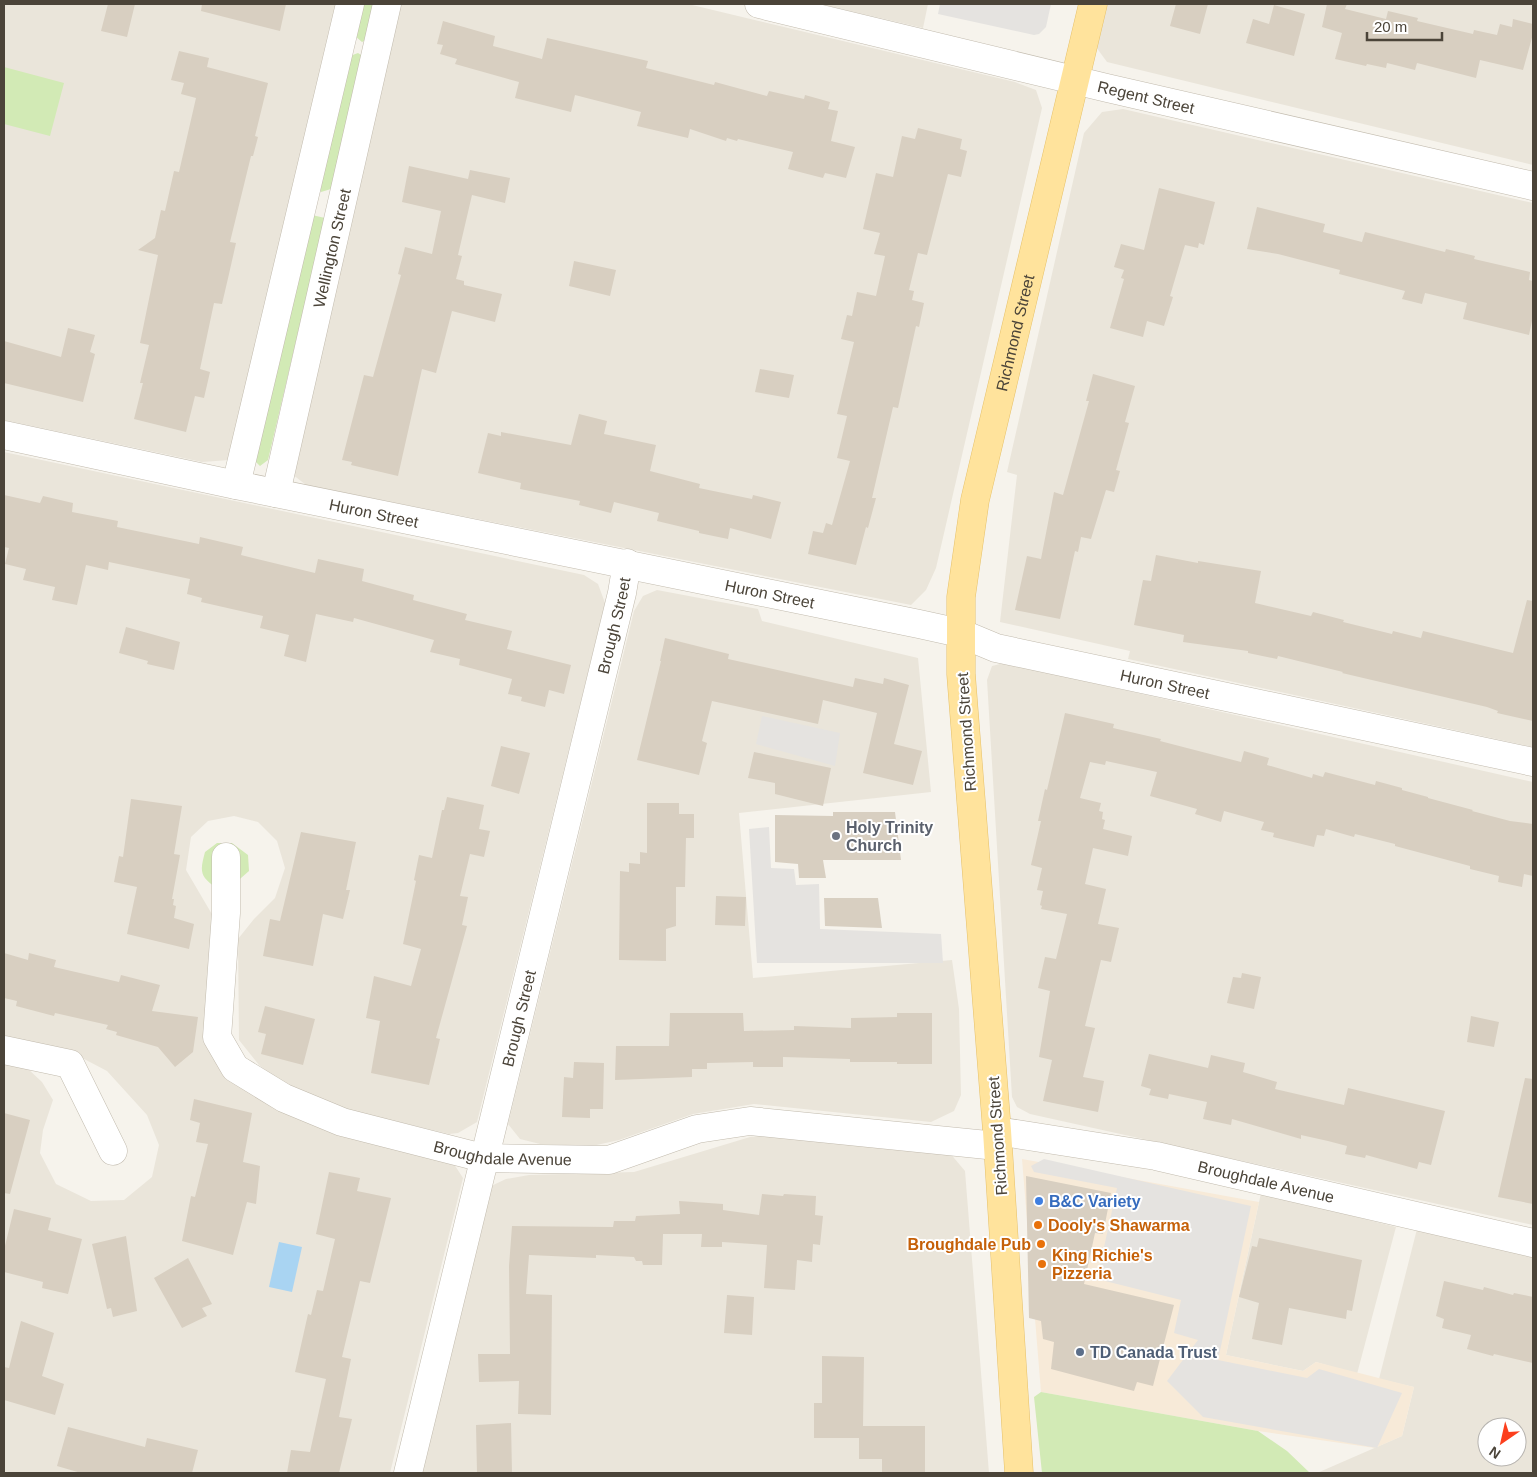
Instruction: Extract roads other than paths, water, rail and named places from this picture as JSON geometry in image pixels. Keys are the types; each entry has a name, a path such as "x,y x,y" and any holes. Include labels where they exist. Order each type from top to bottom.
{"main road":[{"name":"Richmond Street","path":"1019,1473 997,1138 961,674 961,597 975,500 1093,4"}],"street":[{"path":"236,485 350,4"},
{"name":"Wellington Street","path":"276,493 387,4"},
{"name":"Regent Street","path":"759,4 1075,81 1533,186"},
{"name":"Huron Street","path":"4,435 236,485 960,633 996,648 1533,762"},
{"name":"Brough Street","path":"408,1473 628,564"},
{"name":"Broughdale Avenue","path":"226,857 226,913 217,1037 235,1068 284,1098 342,1122 483,1158 610,1160 697,1129 750,1121 997,1138 1156,1156 1533,1243"},
{"path":"4,1050 70,1064 113,1151"}],"water":[{"path":"279,1242 302,1247 292,1292 269,1287"}],"place":[{"name":"Holy Trinity Church","path":"836,836"},
{"name":"B&C Variety","path":"1039,1201"},
{"name":"Dooly's Shawarma","path":"1038,1225"},
{"name":"Broughdale Pub","path":"1041,1244"},
{"name":"King Richie's Pizzeria","path":"1042,1264"},
{"name":"TD Canada Trust","path":"1080,1352"}]}
